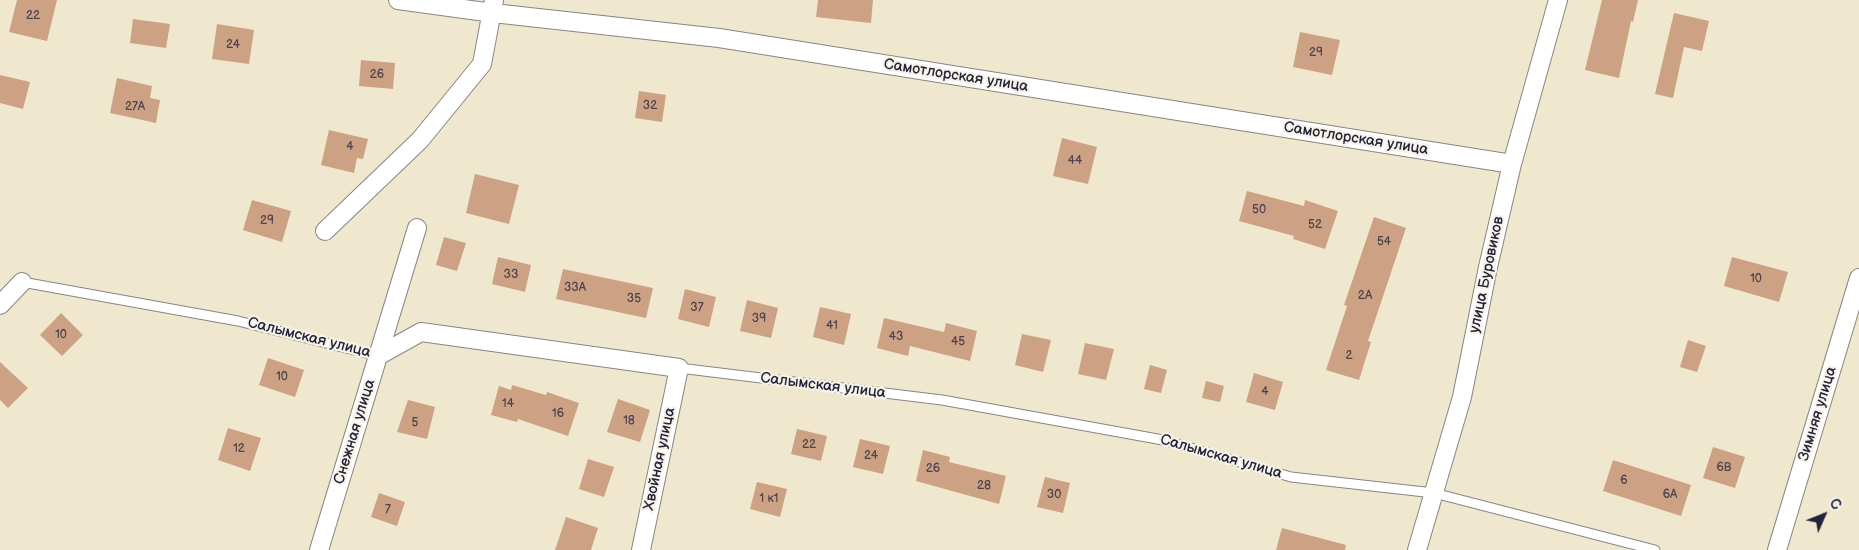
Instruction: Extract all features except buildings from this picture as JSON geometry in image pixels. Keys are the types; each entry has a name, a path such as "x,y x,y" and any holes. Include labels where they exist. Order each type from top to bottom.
{"street":[{"name":"Самотлорская улица","path":"398,0 494,7 719,38 1512,164"},
{"name":"улица Буровиков","path":"1417,550 1462,397 1488,267 1512,164 1558,0"},
{"path":"325,231 420,140 482,64 494,7"},
{"name":"Снежная улица","path":"318,550 417,228"},
{"name":"Зимняя улица","path":"1777,550 1859,278"},
{"name":"Салымская улица","path":"0,305 22,282"},
{"name":"Салымская улица","path":"378,356 421,332 679,368"},
{"name":"Хвойная улица","path":"641,550 679,368"}],"lane":[{"name":"Салымская улица","path":"22,282 238,320 378,356"},
{"name":"Салымская улица","path":"679,368 942,400 1163,440 1291,477 1434,493 1655,550"}]}
